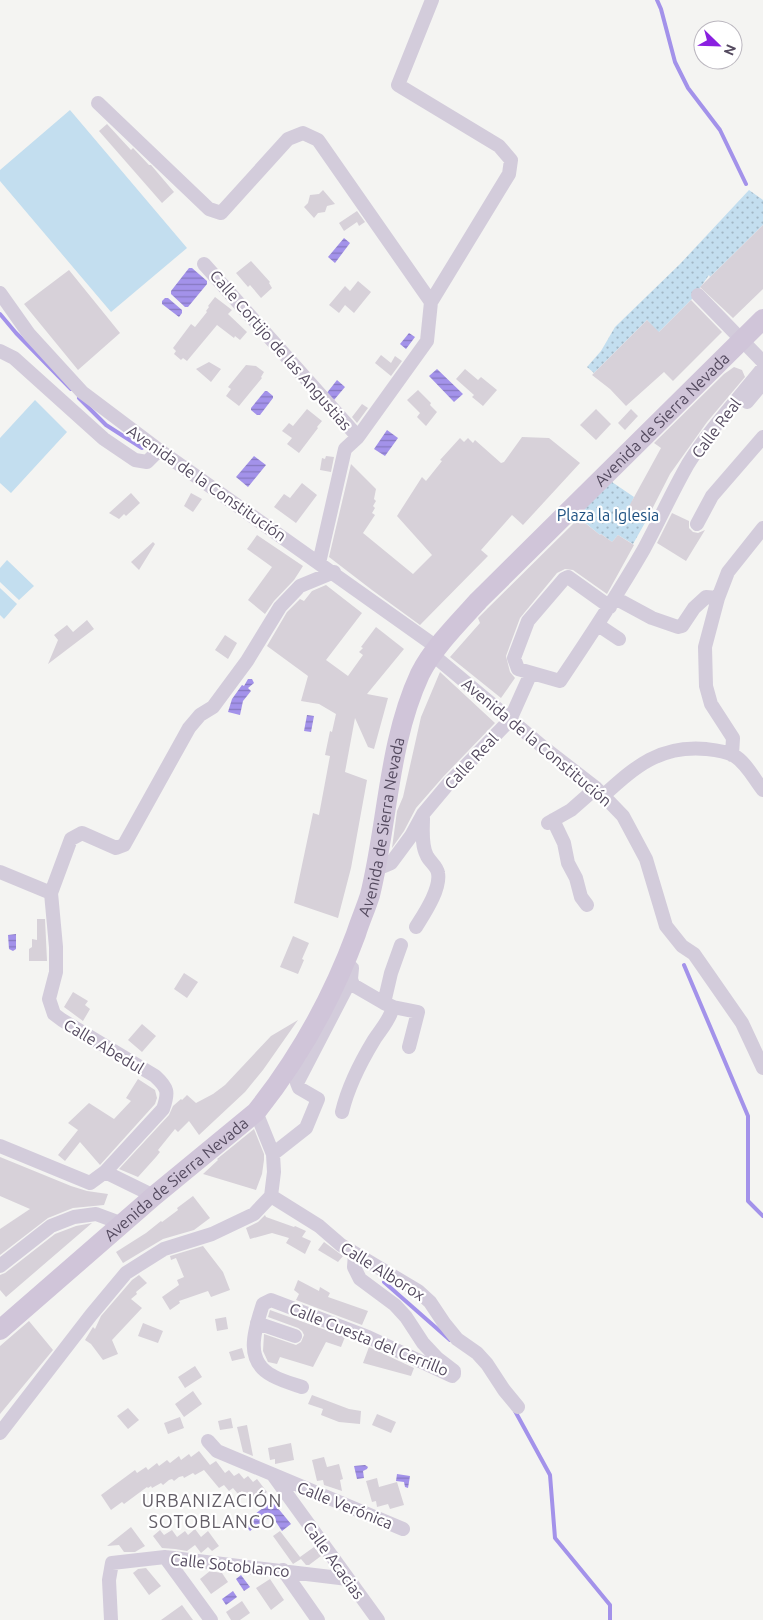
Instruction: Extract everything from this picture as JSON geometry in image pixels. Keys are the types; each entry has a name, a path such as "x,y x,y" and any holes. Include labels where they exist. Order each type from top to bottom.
{"street":[{"name":"Calle Cortijo de las Angustias","path":"319,563 345,449 358,437 427,342 431,302 509,174 511,160 499,146 398,85 432,0"},
{"path":"98,103 209,209 221,213 288,139 303,133 318,140 431,302"},
{"name":"Calle Cortijo de las Angustias","path":"204,264 358,437"},
{"name":"Avenida de la Constitución","path":"0,293 29,334 82,392 159,450 334,572 436,652 510,720 600,791 623,816 646,859 666,926 682,946 694,954 742,1023 763,1068"},
{"path":"698,295 763,362"},
{"name":"Avenida de Sierra Nevada","path":"0,1330 154,1196 256,1112 290,1067 348,971 376,865 396,751 407,709 421,673 445,637 479,600 763,319"},
{"path":"0,351 14,358 104,439 136,460 147,462 159,450"},
{"name":"Calle Real","path":"376,865 384,866 391,863 411,836 423,814 449,783 510,720 531,673 560,681 612,602 667,508 688,465 704,441 763,368"},
{"name":"Calle Real","path":"688,465 696,462 762,387"},
{"path":"697,524 712,496 763,437"},
{"path":"732,755 733,738 711,704 706,686 705,647 718,598 728,572 763,528"},
{"path":"0,872 51,893 71,839 82,833 116,848 124,845 189,728 200,715 213,707 247,661 280,607 300,586 334,572"},
{"path":"531,673 518,669 514,658 528,620 564,579 568,577 612,602 678,627 682,626 694,608 706,597 718,598"},
{"path":"598,625 619,639"},
{"path":"587,905 581,897 576,878 568,863 564,844 550,821 572,810 645,761 668,752 691,748 717,750 732,755 743,764 763,790"},
{"path":"416,927 429,905 438,881 438,871 426,855 422,841 423,814"},
{"name":"Calle Abedul","path":"51,893 56,947 56,972 49,999 54,1014 155,1076 165,1086 168,1097 163,1109 105,1172"},
{"path":"342,1112 358,1068 391,1016 389,1005 391,973 401,945"},
{"path":"348,971 353,985 389,1005 418,1012 409,1047"},
{"path":"273,1154 306,1128 318,1099 299,1088 297,1083 348,971"},
{"path":"0,1432 85,1322 126,1273 164,1249 212,1234 254,1214 271,1196 274,1172 273,1154 256,1112"},
{"path":"0,1146 90,1183 105,1172 154,1196"},
{"name":"Calle Alborox","path":"271,1196 319,1226 334,1241 418,1291 430,1302 457,1339 477,1353 487,1364 518,1407"},
{"path":"0,1266 50,1226 74,1217 96,1214 123,1224"},
{"name":"Calle Cuesta del Cerrillo","path":"302,1387 273,1376 262,1369 256,1360 253,1343 257,1323 264,1304 271,1300 368,1337 452,1376 454,1371 437,1358 395,1305 360,1279 354,1267 355,1254"},
{"name":"Calle Cuesta del Cerrillo","path":"257,1323 295,1336"},
{"name":"Calle Verónica","path":"208,1441 217,1451 404,1529"},
{"name":"Calle Acacias","path":"273,1475 378,1620"},
{"path":"165,1557 211,1620"},
{"name":"Calle Sotoblanco","path":"111,1620 109,1580 112,1563 165,1557 348,1579"},
{"path":"283,1570 318,1620"}],"green space":[{"path":"70,110 187,248 111,312 0,181 0,170"},
{"path":"749,190 763,200 763,225 710,277 709,275 693,298 658,333 647,320 594,373 587,367 601,351 615,327 680,264"},
{"path":"35,400 67,432 11,493 0,483 0,438"},
{"name":"Plaza la Iglesia","path":"612,482 634,497 628,510 646,521 633,544 618,535 612,542 600,535 577,516"},
{"path":"7,560 34,586 19,600 0,582 0,568"},
{"path":"0,588 17,604 4,619 0,615"}],"shaded area":[{"path":"344,238 350,243 335,263 328,257"},
{"path":"189,268 192,268 207,281 207,284 188,307 185,307 171,294 171,291"},
{"path":"165,298 168,298 182,310 179,317 162,304"},
{"path":"409,333 415,337 406,349 400,344"},
{"path":"437,369 463,394 454,402 429,376"},
{"path":"337,380 345,387 334,400 326,394"},
{"path":"265,391 273,396 273,398 260,415 257,415 251,408"},
{"path":"387,430 398,438 385,456 374,449"},
{"path":"254,456 266,465 248,487 236,477"},
{"path":"248,679 252,679 254,683 248,688 251,691 243,701 240,715 228,712 232,699"},
{"path":"307,715 314,716 311,732 304,731"},
{"path":"16,934 16,949 13,951 9,949 8,935"},
{"path":"365,1465 368,1467 363,1471 364,1478 357,1479 354,1466"},
{"path":"397,1474 410,1476 408,1488 405,1487 404,1482 396,1481"},
{"path":"272,1501 291,1524 282,1531 274,1519 266,1519 250,1531 243,1523"},
{"path":"241,1575 250,1587 244,1591 236,1579"},
{"path":"233,1591 237,1597 226,1605 222,1599"}],"building":[{"path":"107,124 131,150 133,148 151,165 174,192 162,203 99,131"},
{"path":"323,190 335,204 327,206 325,212 318,213 314,218 304,207 308,203 310,195 319,194"},
{"path":"357,211 365,222 359,226 357,222 344,231 339,223"},
{"path":"763,225 763,289 733,318 700,287"},
{"path":"251,261 270,282 272,288 261,298 236,273"},
{"path":"69,270 120,333 78,370 24,304"},
{"path":"358,281 371,292 354,313 345,305 339,313 329,305 345,286 350,291"},
{"path":"215,297 232,310 228,314 247,332 240,340 235,336 234,338 217,325 187,361 183,358 181,360 174,354 176,351 173,348 191,324 195,327 207,312 208,306"},
{"path":"691,300 722,332 673,381 664,372 626,406 610,389 592,375 647,320 659,332"},
{"path":"381,355 391,363 395,356 402,361 391,376 375,363"},
{"path":"209,362 221,369 211,382 196,369"},
{"path":"246,365 256,366 264,372 262,378 239,406 226,396 231,389 228,387"},
{"path":"734,367 742,370 745,377 707,422 670,474 646,521 627,510 661,448 654,443 724,374"},
{"path":"465,369 478,380 481,377 497,390 483,406 456,379"},
{"path":"418,390 437,412 426,426 417,417 420,413 407,400"},
{"path":"362,404 368,408 357,423 352,417"},
{"path":"307,409 322,421 299,453 287,444 292,438 282,431 289,423 293,426"},
{"path":"596,409 611,424 596,440 580,425"},
{"path":"631,409 638,416 625,430 618,423"},
{"path":"522,437 549,438 580,463 523,525 512,515 481,550 488,556 420,625 329,557 351,464 376,489 374,499 376,501 373,506 375,508 372,513 375,515 363,533 413,574 432,555 397,516 422,477 426,481 442,461 440,460 460,438 464,442 468,438 473,443 475,440 501,463 504,462"},
{"path":"326,456 334,457 331,472 320,470 322,458 325,459"},
{"path":"302,483 317,495 296,523 274,507 284,494 290,498"},
{"path":"131,493 140,503 126,516 124,514 119,519 109,513"},
{"path":"191,493 202,499 193,512 184,506"},
{"path":"672,513 689,521 689,528 693,532 698,533 705,530 686,561 657,543"},
{"path":"579,518 612,542 618,535 634,545 607,594 573,570 565,569 557,573 520,618 506,656 510,672 515,678 501,698 450,657 480,623 478,618"},
{"path":"257,535 303,566 294,580 274,601 265,614 248,600 272,567 247,549"},
{"path":"153,542 155,544 139,570 131,562"},
{"path":"326,585 362,613 326,660 348,676 363,655 359,652 363,648 361,647 376,627 404,649 367,694 388,698 374,749 368,747 355,718 345,772 367,780 351,868 338,918 294,903 313,813 319,815 330,756 325,755 336,714 319,704 301,701 308,676 267,646 287,612 300,599 304,601 312,591"},
{"path":"87,620 94,629 48,664 58,640 54,635 67,625 73,632"},
{"path":"225,635 237,643 228,659 215,650"},
{"path":"440,672 495,723 416,808 404,831 392,848 397,811 403,797 421,717"},
{"path":"37,919 45,919 47,961 29,961 29,949 32,947 32,939 37,940"},
{"path":"293,936 309,943 298,974 280,967"},
{"path":"184,973 198,982 187,998 174,989"},
{"path":"73,992 88,1001 85,1005 90,1009 83,1021 64,1007"},
{"path":"298,1020 245,1092 199,1135 189,1121 178,1132 175,1129 158,1150 160,1152 138,1177 119,1169 169,1115 173,1106 181,1099 187,1095 196,1103 213,1094 225,1085 271,1036"},
{"path":"142,1024 156,1036 142,1052 128,1040"},
{"path":"138,1079 155,1090 157,1098 155,1104 100,1165 80,1142 65,1161 58,1155 78,1130 68,1123 89,1103 114,1119 131,1101 126,1098"},
{"path":"254,1129 264,1154 262,1174 256,1190 203,1174 217,1159"},
{"path":"0,1157 71,1186 87,1191 108,1194 104,1205 73,1208 48,1218 0,1255 0,1229 30,1209 0,1196"},
{"path":"193,1196 210,1218 194,1230 163,1239 123,1263 116,1252 162,1222"},
{"path":"265,1215 306,1231 302,1237 311,1241 305,1254 286,1243 289,1238 272,1233 250,1239 246,1228 258,1222"},
{"path":"92,1223 6,1297 0,1290 0,1275 55,1234 76,1226"},
{"path":"324,1242 343,1256 338,1262 318,1250"},
{"path":"203,1246 223,1272 230,1290 211,1297 208,1291 179,1301 180,1303 170,1310 162,1297 179,1285 177,1280 184,1277 176,1258 171,1260 170,1256"},
{"path":"139,1275 147,1283 131,1299 142,1308 112,1340 118,1354 103,1360 91,1344 85,1340 93,1327 95,1329 101,1316 132,1280"},
{"path":"298,1280 319,1291 320,1287 330,1293 328,1297 368,1311 362,1325 296,1300 299,1294 294,1290"},
{"path":"270,1310 345,1337 341,1347 326,1342 313,1367 280,1357 277,1364 268,1362 263,1351 264,1334 296,1345 301,1342 304,1335 298,1328 268,1317"},
{"path":"226,1317 228,1329 217,1331 215,1319"},
{"path":"29,1321 53,1350 0,1414 0,1346"},
{"path":"143,1323 163,1331 158,1343 138,1336"},
{"path":"369,1347 414,1368 411,1376 363,1363"},
{"path":"242,1348 245,1358 232,1361 229,1352"},
{"path":"195,1366 202,1377 185,1388 178,1377"},
{"path":"193,1391 202,1404 184,1417 175,1404"},
{"path":"312,1395 349,1409 361,1411 360,1424 339,1422 321,1415 323,1409 308,1404"},
{"path":"128,1408 139,1420 128,1429 117,1416"},
{"path":"377,1414 396,1422 391,1433 372,1425"},
{"path":"180,1417 184,1428 168,1434 164,1423"},
{"path":"231,1418 233,1428 220,1430 218,1421"},
{"path":"247,1425 253,1456 243,1452 237,1427"},
{"path":"291,1443 294,1460 275,1464 275,1459 270,1460 268,1448"},
{"path":"199,1451 210,1465 216,1461 225,1473 229,1470 234,1476 239,1473 244,1479 248,1476 253,1482 257,1479 267,1492 252,1504 242,1491 238,1494 233,1488 229,1491 224,1485 219,1488 204,1470 195,1475 193,1473 184,1478 183,1476 179,1477 174,1481 172,1479 169,1480 163,1485 161,1483 152,1488 151,1486 147,1487 124,1504 122,1502 111,1510 101,1495 135,1470 137,1473 146,1467 148,1470 157,1463 159,1466 167,1460 170,1463 179,1456 181,1460 189,1454 191,1457"},
{"path":"324,1457 327,1467 339,1464 343,1479 340,1480 342,1491 324,1485 323,1480 317,1481 312,1460"},
{"path":"377,1478 379,1487 397,1482 404,1505 390,1509 388,1504 377,1507 376,1501 372,1502 366,1481"},
{"path":"131,1527 145,1546 135,1552 124,1552 119,1545 107,1546"},
{"path":"195,1529 201,1537 208,1531 219,1546 212,1551 208,1547 201,1553 195,1545 187,1551 177,1537 185,1531 188,1535"},
{"path":"160,1530 164,1535 172,1530 187,1551 162,1548 153,1536"},
{"path":"280,1531 300,1557 314,1547 321,1556 309,1565 306,1565 301,1559 293,1564 273,1536"},
{"path":"146,1568 161,1586 149,1595 133,1573 138,1569"},
{"path":"210,1571 222,1573 228,1582 211,1594 200,1579"},
{"path":"270,1579 284,1600 271,1610 256,1588"},
{"path":"242,1601 250,1613 240,1620 231,1620 226,1612"},
{"path":"182,1605 193,1620 161,1620"}],"waterway":[{"path":"657,0 675,62 688,88 720,130 746,184"},
{"path":"0,314 71,389"},
{"path":"79,398 106,425 142,448"},
{"path":"684,965 748,1116 748,1201 763,1216"},
{"path":"384,1282 450,1340"},
{"path":"515,1411 550,1475 555,1538 610,1605 610,1620"}],"district":[{"name":"URBANIZACIÓN SOTOBLANCO","path":"212,1511"}]}
